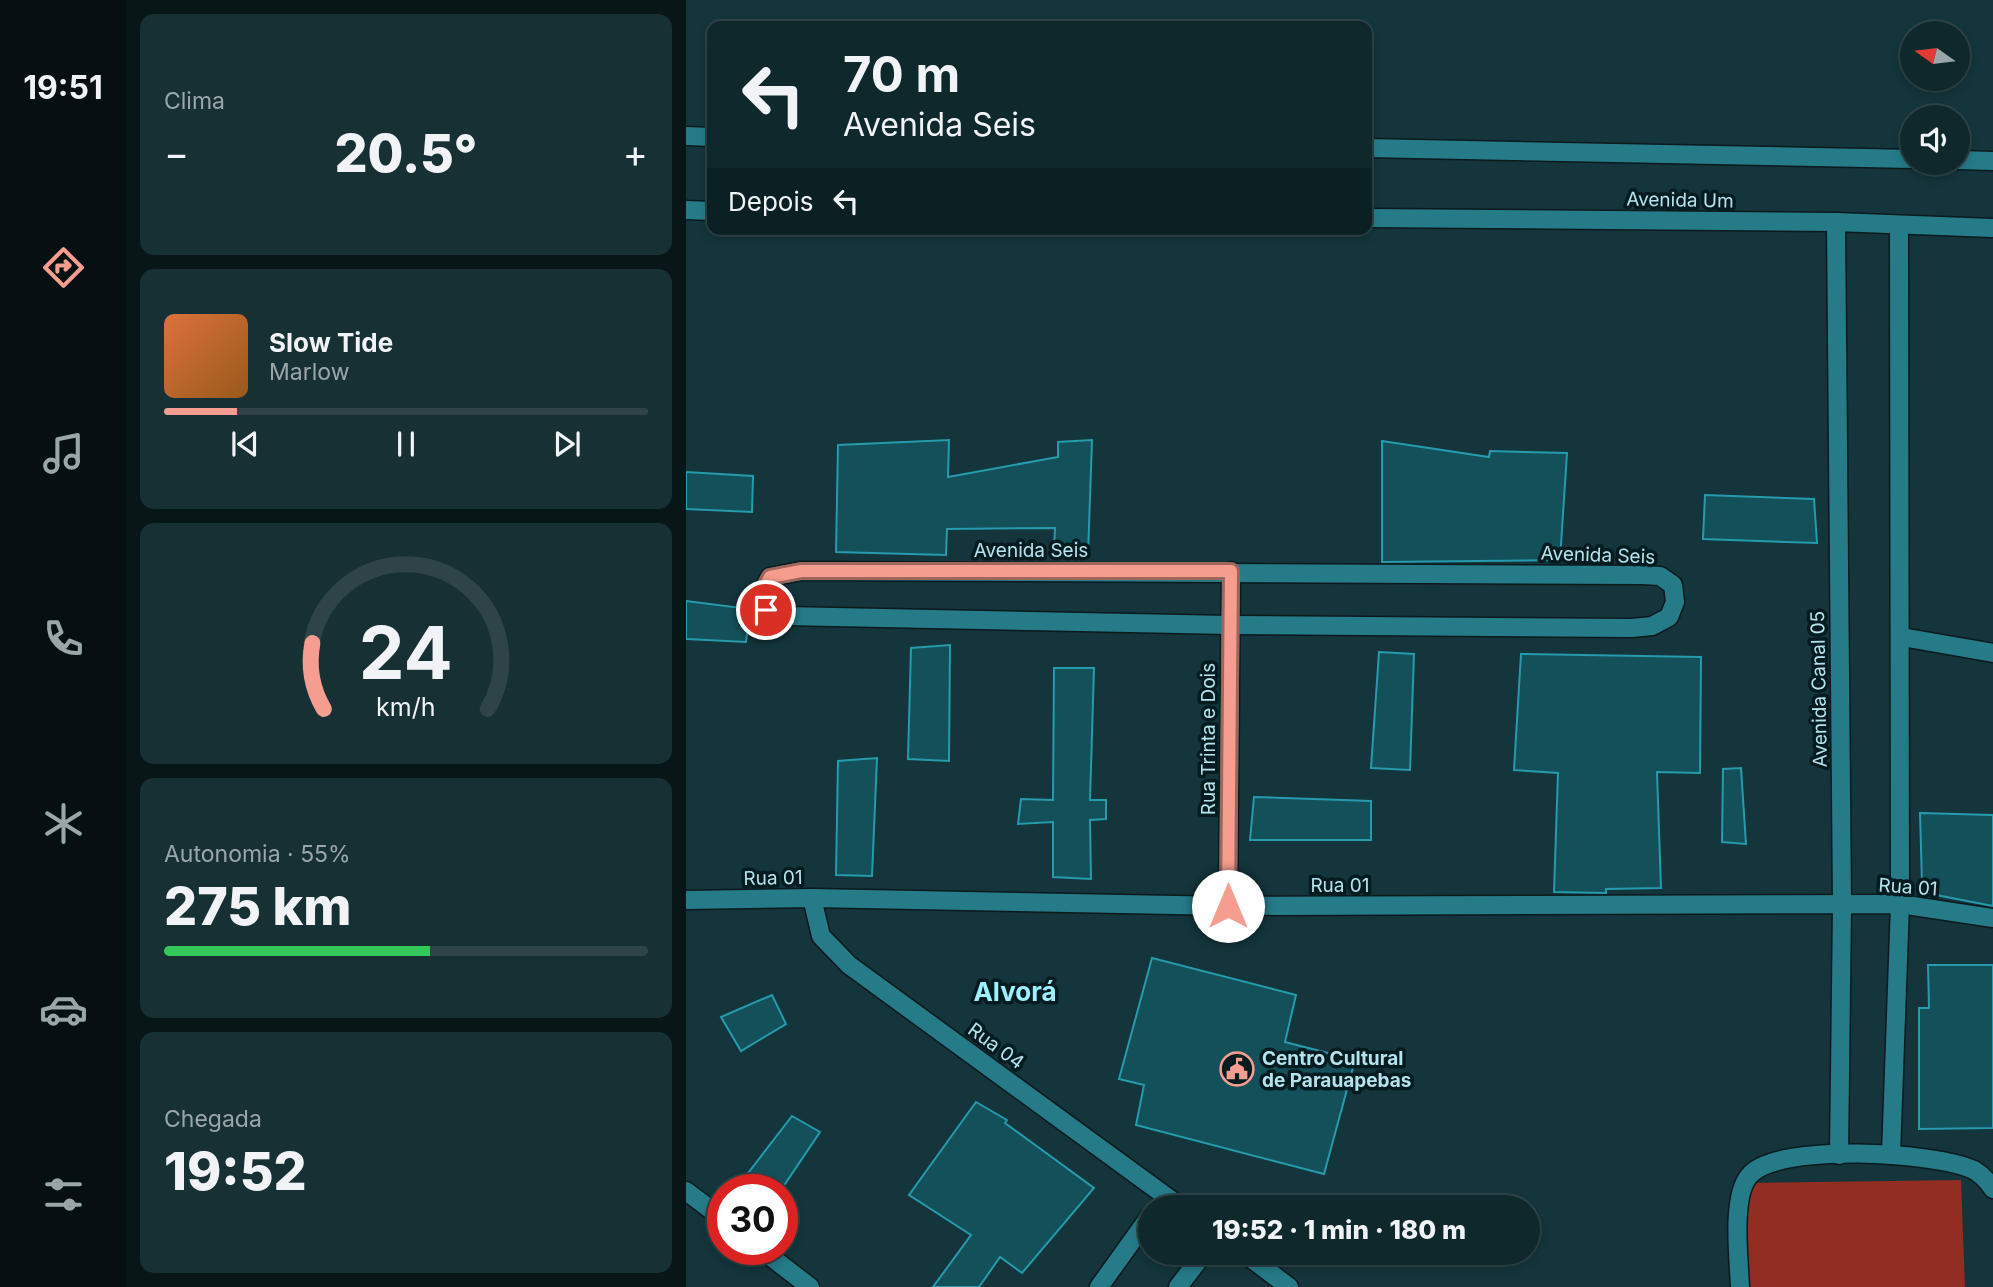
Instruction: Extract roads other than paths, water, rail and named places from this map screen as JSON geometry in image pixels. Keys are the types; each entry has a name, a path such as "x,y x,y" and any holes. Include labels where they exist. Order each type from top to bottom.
{"street":[{"path":"686,136 707,137"},
{"path":"1372,148 1900,159"},
{"path":"1970,160 1993,161"},
{"path":"686,210 707,211"},
{"name":"Avenida Um","path":"1372,218 1836,222 1993,228"},
{"name":"Avenida Canal 05","path":"1836,222 1842,906 1839,1155"},
{"path":"1891,1155 1900,904 1902,637 1899,226"},
{"name":"Avenida Seis","path":"801,571 1231,571 1660,576 1673,585 1675,602 1669,617 1652,626 1632,628 1230,625 785,616 766,610 761,594 770,577 801,571"},
{"name":"Rua Trinta e Dois","path":"1228,906 1231,571"},
{"path":"1902,637 1993,653"},
{"name":"Rua 01","path":"686,900 812,898 1228,906 1900,904 1993,918"},
{"name":"Rua 04","path":"812,898 821,936 849,965 1153,1195"},
{"path":"1740,1287 1738,1216 1746,1178 1766,1162 1778,1158 1891,1155 1961,1166 1980,1175 1993,1189"},
{"path":"686,1191 707,1207"},
{"path":"1099,1287 1138,1233"},
{"path":"781,1265 810,1287"},
{"path":"1178,1287 1195,1265"},
{"path":"1260,1265 1289,1287"}],"place":[{"name":"Centro Cultural de Parauapebas","path":"1237,1069"}],"district":[{"name":"Alvorá","path":"1015,991"}]}
